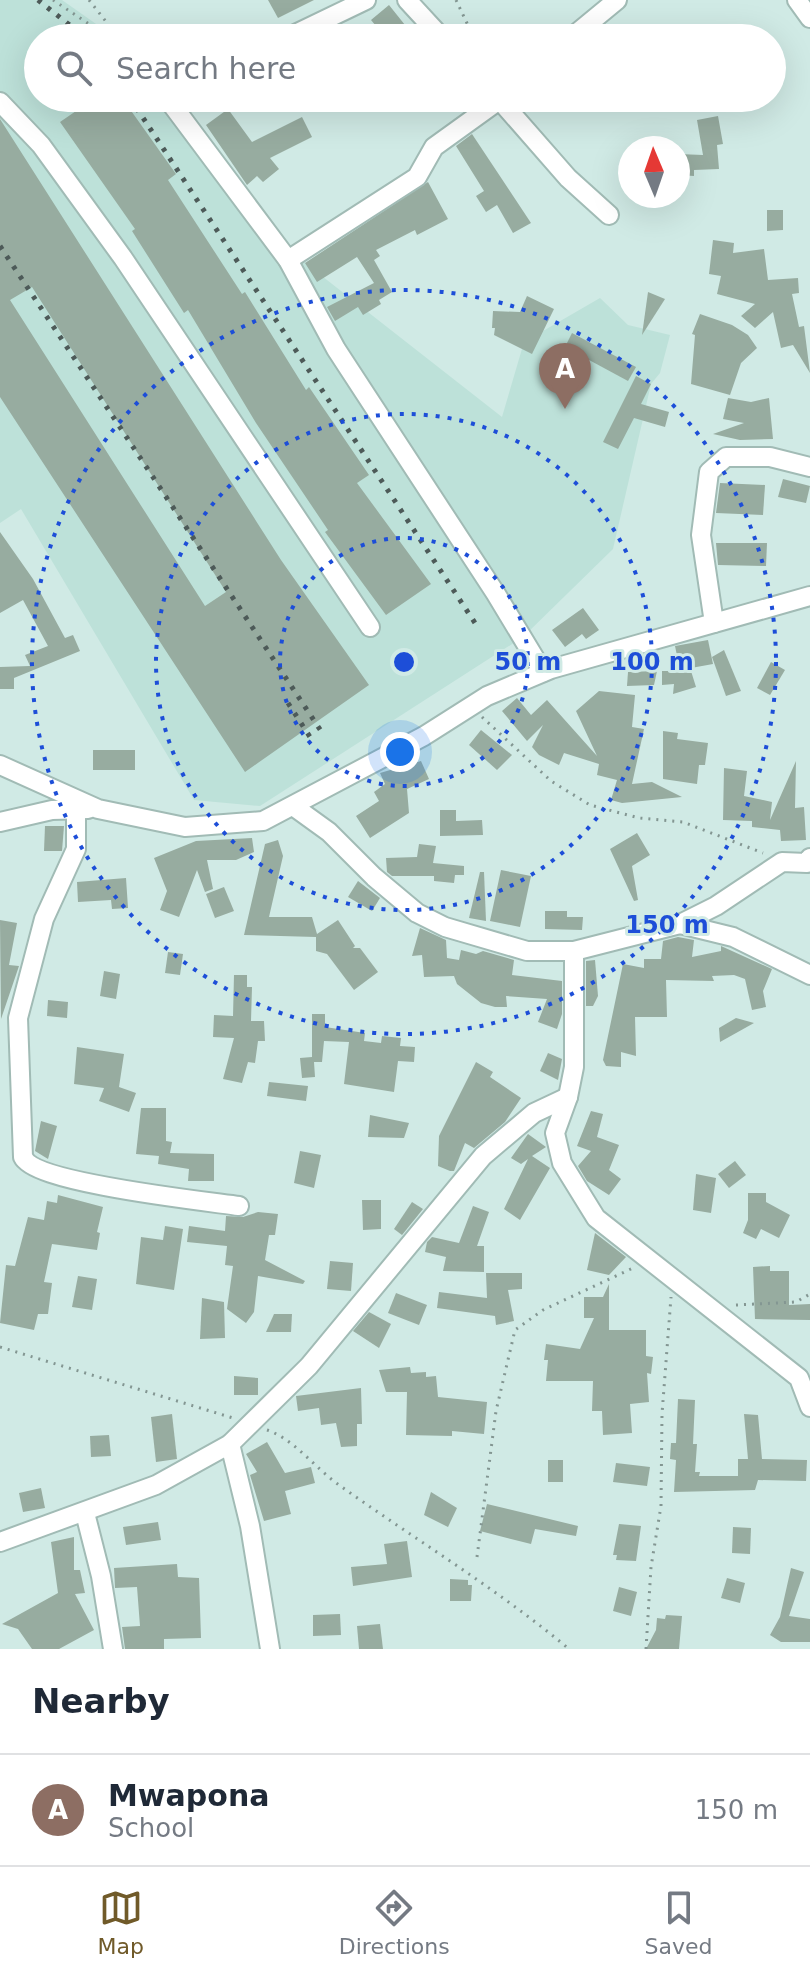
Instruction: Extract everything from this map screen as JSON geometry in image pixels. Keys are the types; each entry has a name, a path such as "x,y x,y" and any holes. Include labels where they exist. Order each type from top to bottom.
{"street":[{"path":"316,24 366,0"},
{"path":"407,0 429,24"},
{"path":"588,24 617,0"},
{"path":"797,0 810,18"},
{"path":"0,102 41,145 123,258 370,627"},
{"path":"177,112 288,260 336,349 496,594 543,672"},
{"path":"288,260 417,177 439,143 482,112"},
{"path":"511,112 568,178 609,215"},
{"path":"714,623 701,535 709,472 726,457 770,457 810,467"},
{"path":"0,822 52,810 76,809 98,809 185,827 263,821 424,736 470,707 543,672 648,639 810,596"},
{"path":"0,765 98,809"},
{"path":"293,806 329,832 374,877 417,913 445,927 527,951 574,951 680,924 716,906 782,862 807,863 810,858"},
{"path":"76,809 76,849 44,919 18,1018 23,1157 31,1168 72,1179 239,1206"},
{"path":"680,924 733,937 810,975"},
{"path":"574,951 576,1042 568,1097 555,1133 562,1163 596,1218 648,1255 716,1316 799,1378 810,1407"},
{"path":"0,1542 156,1485 230,1444 309,1366 483,1156 534,1113 568,1097"},
{"path":"230,1444 250,1526 270,1649"},
{"path":"85,1513 101,1576 113,1649"}],"path":[{"path":"53,0 89,24"},
{"path":"89,0 108,24"},
{"path":"456,0 467,24"},
{"path":"470,707 551,781 590,805 639,818 683,822 782,862"},
{"path":"477,1557 496,1411 515,1330 543,1310 633,1268 648,1255"},
{"path":"646,1649 651,1567 661,1506 671,1277"},
{"path":"716,1316 725,1305 796,1302 810,1294"},
{"path":"0,1347 283,1435 297,1452 331,1480 471,1573 569,1649"}],"shaded area":[{"path":"0,0 62,0 96,24 24,24 24,112 175,112 258,226 502,417 524,342 600,298 628,325 670,335 660,373 651,384 613,549 523,637 260,806 194,800 21,509 0,523"}],"building":[{"path":"268,0 314,0 278,18"},
{"path":"389,5 404,24 374,24 371,20"},
{"path":"75,112 132,112 176,174 168,180 242,294 245,292 306,390 309,387 369,475 357,483 431,584 386,615 325,532 328,530 256,423 188,310 184,313 132,231 135,229 60,122"},
{"path":"224,112 230,112 252,142 302,117 312,137 270,158 279,169 263,182 257,176 247,185 206,125"},
{"path":"718,116 723,144 717,145 719,169 694,170 694,176 690,176 690,154 703,155 697,120"},
{"path":"0,119 281,560 369,685 245,772 0,397","holes":["32,287 226,592 205,606 10,300"]},
{"path":"472,134 531,223 513,233 497,205 486,212 476,196 484,191 456,146"},
{"path":"428,182 448,219 417,235 415,230 376,250 380,256 374,260 392,292 379,300 381,304 363,315 358,307 335,321 327,307 374,283 357,257 317,282 305,263"},
{"path":"767,210 783,210 783,230 767,231"},
{"path":"713,240 734,243 733,253 764,249 768,280 798,278 799,293 792,294 799,327 804,326 810,373 793,345 781,348 773,312 755,328 741,316 755,304 717,294 721,276 709,274"},
{"path":"648,292 665,299 642,335"},
{"path":"527,296 554,309 532,354 494,335 495,328 492,328 493,311 520,312"},
{"path":"700,314 732,325 748,335 757,348 741,363 730,395 691,384 695,335 692,334"},
{"path":"572,333 636,367 628,381 565,347"},
{"path":"636,376 651,384 641,404 669,412 665,427 634,418 618,449 603,442"},
{"path":"728,398 751,402 769,398 773,439 740,440 713,434 744,423 723,419"},
{"path":"783,479 810,486 806,503 778,497"},
{"path":"720,483 765,485 763,515 716,513"},
{"path":"0,532 33,579 65,638 73,635 80,651 14,678 14,689 0,689 0,667 30,666 25,655 48,646 23,600 0,613"},
{"path":"716,543 767,543 766,566 718,565"},
{"path":"583,608 599,630 586,639 582,634 565,647 552,630"},
{"path":"708,640 713,664 680,670 675,646"},
{"path":"724,650 741,691 726,696 712,657"},
{"path":"771,662 785,670 770,695 757,688"},
{"path":"657,671 654,685 627,686 628,672"},
{"path":"662,671 691,671 696,687 673,694 674,684 662,685"},
{"path":"599,691 635,695 632,727 644,729 632,784 652,782 682,797 622,803 611,800 617,780 597,775 599,764 564,753 559,765 539,755 532,747 543,725 527,741 502,711 517,698 531,715 547,700 597,756 576,711"},
{"path":"481,730 512,755 497,770 469,745"},
{"path":"663,731 678,733 677,739 708,743 705,765 699,765 697,784 663,779"},
{"path":"93,750 135,750 135,770 93,770"},
{"path":"421,761 429,779 407,789 409,813 370,838 356,816 379,801 374,792 385,784 380,773"},
{"path":"796,761 795,808 804,807 806,840 781,841 780,830 752,827 752,821 723,820 724,768 747,771 744,796 772,802 770,820"},
{"path":"440,810 456,810 456,821 482,820 483,835 440,836"},
{"path":"45,826 64,826 62,851 44,851"},
{"path":"637,833 650,855 632,866 638,900 634,901 610,849"},
{"path":"252,838 254,852 236,860 207,860 213,889 205,892 197,870 179,917 160,910 167,891 154,858 196,841"},
{"path":"278,840 283,856 269,917 312,917 317,934 338,920 355,946 353,948 360,948 378,972 354,990 327,954 316,951 316,937 244,935 265,844"},
{"path":"419,844 436,846 433,863 464,866 464,875 455,875 454,883 434,881 434,876 392,876 387,872 386,858 417,857"},
{"path":"501,870 531,876 520,927 490,921"},
{"path":"480,872 484,872 486,921 469,918"},
{"path":"126,878 128,908 112,909 111,900 78,902 77,882"},
{"path":"358,881 380,898 372,911 348,897"},
{"path":"224,887 234,911 215,918 206,894"},
{"path":"545,911 567,911 567,917 583,917 582,930 545,929"},
{"path":"0,920 17,923 9,965 19,966 1,1019"},
{"path":"420,928 446,940 447,958 459,960 461,950 476,954 483,951 514,960 512,975 562,981 562,1014 557,1029 538,1022 547,999 506,996 507,1007 495,1007 481,1003 457,984 454,976 424,977 422,955 412,956"},
{"path":"678,937 694,940 692,957 721,951 721,946 772,969 763,991 766,1007 752,1010 745,979 734,975 712,976 714,981 666,980 667,1017 635,1017 636,1056 621,1052 621,1067 606,1066 603,1060 623,964 644,968 644,959 661,959 663,941"},
{"path":"168,952 183,954 180,975 165,973"},
{"path":"595,960 598,996 593,1006 586,1006 586,961"},
{"path":"104,971 120,974 116,999 100,996"},
{"path":"234,975 247,975 247,987 252,987 251,1021 264,1021 265,1041 258,1041 255,1063 248,1062 242,1083 223,1079 234,1038 213,1037 214,1015 233,1016"},
{"path":"48,1000 68,1002 67,1018 47,1016"},
{"path":"312,1014 325,1014 325,1027 365,1033 364,1041 381,1043 382,1036 401,1038 400,1046 415,1047 414,1062 398,1061 394,1092 344,1084 349,1042 324,1041 322,1062 314,1062 315,1077 302,1078 300,1058 312,1057"},
{"path":"736,1018 754,1023 720,1042 719,1028"},
{"path":"77,1047 124,1054 119,1087 136,1093 129,1112 99,1101 104,1088 74,1084"},
{"path":"548,1053 562,1059 558,1080 540,1071"},
{"path":"476,1062 493,1072 490,1077 521,1098 505,1122 474,1148 465,1143 454,1171 450,1171 438,1166 439,1136"},
{"path":"269,1082 308,1086 306,1101 267,1096"},
{"path":"141,1108 166,1108 166,1141 172,1142 170,1153 214,1154 214,1181 188,1181 189,1169 158,1164 159,1156 136,1154"},
{"path":"591,1111 603,1114 597,1137 619,1145 609,1170 621,1179 609,1195 587,1181 578,1166 591,1151 577,1146"},
{"path":"370,1115 409,1123 404,1138 368,1137"},
{"path":"41,1121 57,1126 48,1159 35,1151"},
{"path":"528,1134 546,1147 532,1156 550,1168 520,1220 504,1209 528,1159 521,1164 511,1158"},
{"path":"300,1151 321,1155 314,1188 294,1183"},
{"path":"735,1161 746,1175 729,1188 718,1174"},
{"path":"696,1174 716,1178 711,1213 693,1210"},
{"path":"748,1193 766,1193 766,1202 790,1215 779,1238 761,1229 756,1239 743,1233 748,1220"},
{"path":"58,1195 103,1207 97,1232 100,1233 97,1250 52,1244 44,1282 52,1283 48,1314 38,1314 34,1330 0,1323 6,1265 15,1266 28,1217 44,1220 47,1201 57,1203"},
{"path":"362,1200 381,1200 381,1229 363,1230"},
{"path":"412,1202 423,1209 402,1235 394,1229"},
{"path":"473,1206 489,1212 477,1246 484,1246 484,1272 443,1271 446,1257 425,1252 427,1242 432,1237 459,1243"},
{"path":"258,1212 278,1214 275,1235 269,1235 265,1260 305,1281 303,1284 258,1276 254,1312 246,1323 227,1309 233,1266 225,1265 227,1246 187,1242 189,1226 225,1231 226,1216 243,1217"},
{"path":"165,1226 183,1229 174,1290 136,1284 141,1237 163,1240"},
{"path":"595,1233 626,1257 609,1275 587,1270"},
{"path":"330,1261 353,1263 351,1291 327,1289"},
{"path":"770,1266 770,1271 789,1271 789,1305 810,1304 810,1320 755,1319 753,1267"},
{"path":"486,1273 522,1273 522,1289 508,1290 514,1321 496,1325 495,1316 437,1308 439,1292 487,1298"},
{"path":"78,1276 97,1279 92,1310 72,1307"},
{"path":"609,1284 609,1330 646,1330 646,1356 653,1357 651,1374 647,1373 649,1402 630,1404 632,1433 603,1435 602,1411 592,1411 593,1381 546,1381 548,1360 544,1360 546,1344 580,1349 594,1318 584,1318 584,1297 603,1297"},
{"path":"396,1293 427,1305 419,1325 388,1313"},
{"path":"202,1298 224,1302 225,1338 200,1339"},
{"path":"369,1312 391,1324 379,1348 353,1331"},
{"path":"274,1314 292,1314 291,1332 266,1332"},
{"path":"410,1367 411,1373 426,1372 426,1377 436,1376 438,1397 487,1402 484,1434 452,1431 452,1436 406,1435 407,1392 386,1392 379,1370"},
{"path":"234,1376 258,1378 258,1395 234,1395"},
{"path":"361,1388 362,1424 357,1424 357,1446 341,1447 336,1423 321,1425 319,1408 298,1411 296,1396"},
{"path":"678,1399 695,1400 693,1444 697,1444 695,1472 700,1472 699,1476 738,1476 738,1459 748,1459 744,1414 758,1415 762,1459 807,1460 806,1481 758,1480 755,1490 674,1492 676,1460 670,1459 671,1443 676,1443"},
{"path":"172,1414 177,1459 156,1462 151,1417"},
{"path":"109,1435 111,1456 91,1457 90,1436"},
{"path":"267,1442 285,1473 311,1467 315,1483 285,1491 291,1514 264,1521 250,1475 257,1472 246,1454"},
{"path":"548,1460 563,1460 563,1482 548,1482"},
{"path":"616,1463 650,1467 647,1486 613,1482"},
{"path":"41,1488 45,1508 23,1512 19,1493"},
{"path":"431,1492 457,1508 448,1527 424,1515"},
{"path":"487,1504 578,1526 576,1536 535,1529 531,1544 480,1531"},
{"path":"158,1522 161,1540 126,1545 123,1527"},
{"path":"619,1524 641,1526 636,1561 616,1560 617,1555 613,1555"},
{"path":"733,1527 751,1528 750,1554 732,1553"},
{"path":"74,1537 74,1570 80,1570 85,1593 75,1594 94,1630 59,1649 32,1649 18,1629 2,1624 58,1593 51,1542"},
{"path":"407,1541 412,1577 353,1586 351,1567 387,1564 384,1544"},
{"path":"177,1564 178,1577 199,1578 201,1638 164,1639 164,1649 125,1649 122,1627 140,1626 137,1587 115,1588 114,1568"},
{"path":"791,1568 804,1572 789,1616 810,1619 810,1642 781,1642 770,1635 780,1617"},
{"path":"727,1578 745,1583 740,1603 721,1598"},
{"path":"450,1579 468,1580 468,1585 472,1585 471,1601 450,1601"},
{"path":"619,1587 637,1592 631,1616 613,1611"},
{"path":"340,1614 341,1635 313,1636 313,1615"},
{"path":"666,1615 682,1616 679,1649 646,1649 656,1630 657,1618 665,1619"},
{"path":"380,1624 383,1649 359,1649 357,1626"}],"railway":[{"path":"38,0 68,24"},
{"path":"139,112 477,626"},
{"path":"0,246 321,731"},
{"path":"288,703 310,737"}],"place":[{"name":"Mwapona","path":"565,409"}]}
